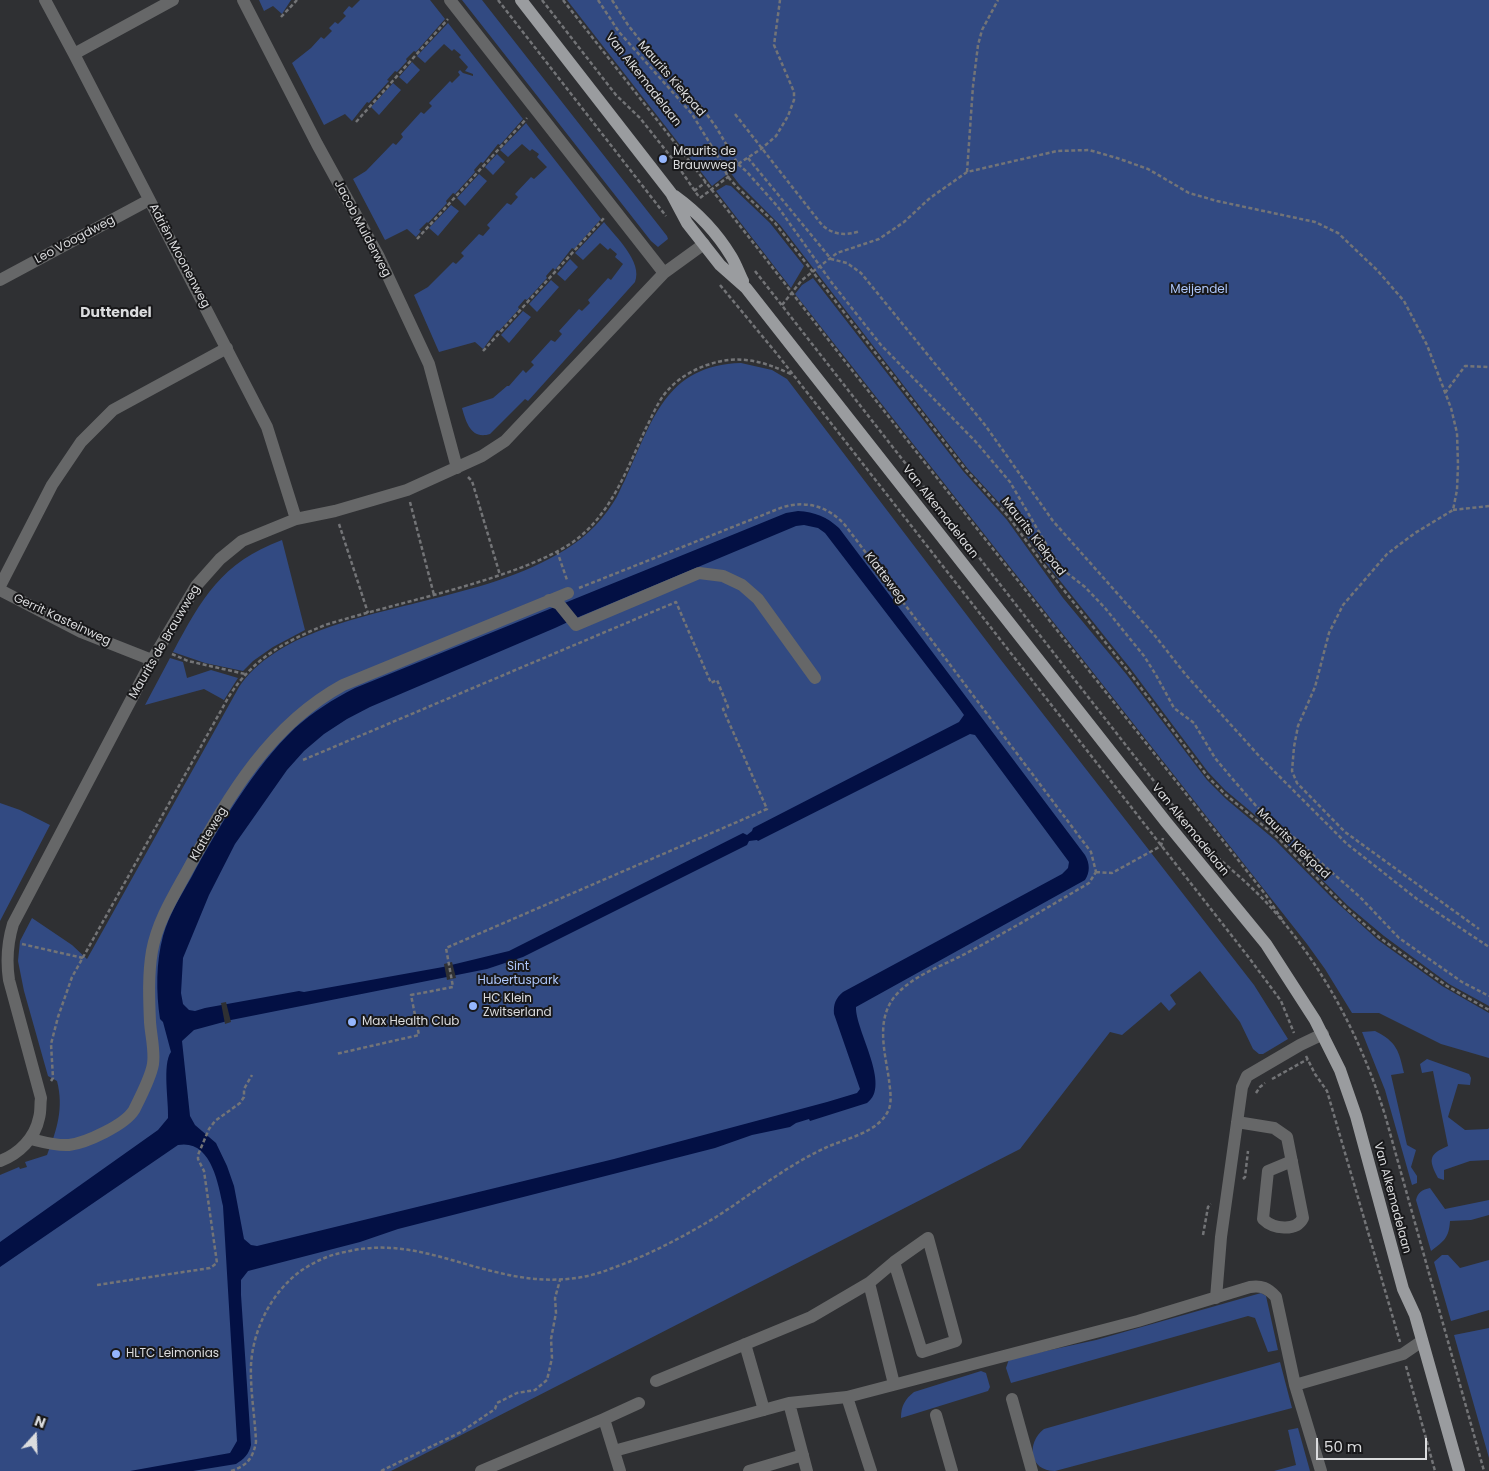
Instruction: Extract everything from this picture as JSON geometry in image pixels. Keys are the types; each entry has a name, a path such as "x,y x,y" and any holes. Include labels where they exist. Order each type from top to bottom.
{"main road":[{"name":"Van Alkemadelaan","path":"521,0 671,193 687,223 720,264 746,288 1166,822 1266,944 1323,1034 1340,1070 1356,1116 1403,1289 1415,1315 1459,1471"},
{"name":"Van Alkemadelaan","path":"671,193 699,215 712,231 731,256 746,288"}],"street":[{"name":"Adriën Moonenweg","path":"45,0 267,427 296,519"},
{"path":"74,54 173,0"},
{"name":"Jacob Mulderweg","path":"243,0 317,144 379,257 429,364 458,468"},
{"path":"450,0 664,273"},
{"name":"Leo Voogdweg","path":"0,280 149,200"},
{"name":"Maurits de Brauwweg","path":"31,1139 40,1118 41,1098 9,980 6,961 8,941 13,924 158,648 196,586 220,559 242,541 296,519 334,511 407,490 482,456 505,441 664,273 704,244"},
{"path":"0,586 52,485 82,442 114,410 227,348"},
{"path":"554,602 576,625 699,573 723,576 742,585 758,599 815,678"},
{"name":"Gerrit Kasteinweg","path":"0,590 81,632 152,660"},
{"name":"Klatteweg","path":"31,1139 48,1144 69,1145 97,1136 123,1121 133,1111 153,1065 150,973 152,950 163,916 197,853 236,789 270,743 285,727 321,697 343,685 554,602 570,592"},
{"path":"1216,1298 1221,1237 1242,1087 1247,1076 1323,1034"},
{"path":"1237,1122 1274,1128 1280,1130 1287,1137 1292,1161 1303,1218 1300,1224 1293,1228 1269,1224 1263,1219 1268,1171 1292,1161"},
{"path":"0,1161 9,1158 31,1139"},
{"path":"656,1381 811,1316 869,1283 894,1262 928,1238 956,1341 922,1352 894,1262"},
{"path":"869,1283 894,1384"},
{"path":"614,1451 789,1403 848,1397 1138,1321 1259,1285 1270,1290 1276,1297 1295,1385 1321,1471"},
{"path":"1295,1385 1403,1354 1422,1342"},
{"path":"745,1344 764,1410"},
{"path":"848,1397 871,1471"},
{"path":"1012,1399 1032,1471"},
{"path":"481,1471 604,1420 639,1403"},
{"path":"789,1403 807,1471"},
{"path":"936,1415 952,1471"},
{"path":"604,1420 620,1471"},
{"path":"749,1471 802,1454"}],"path":[{"path":"281,17 296,0"},
{"path":"498,0 665,214"},
{"name":"Van Alkemadelaan","path":"542,0 616,95 640,118 675,162 700,198 712,190"},
{"name":"Van Alkemadelaan","path":"563,0 1265,894 1291,934"},
{"name":"Maurits Kiekpad","path":"598,0 619,32 692,114 728,177 775,223 966,470 1008,516 1208,777 1226,795 1277,837 1347,909 1380,938 1447,986 1489,1010"},
{"path":"612,0 628,25 658,63 703,108 738,164 778,207 832,283 881,345 970,436 1010,482 1063,570 1085,587 1105,608 1144,656 1174,708 1194,723 1215,758 1257,807 1304,846 1360,897 1399,938 1462,982 1489,996"},
{"path":"712,190 728,177 735,166 761,149 776,136 788,116 794,100 794,92 774,45 780,0"},
{"path":"967,172 978,45 982,30 998,0"},
{"path":"356,122 448,19"},
{"path":"735,114 822,226 842,234 852,234 860,231"},
{"path":"417,239 527,118"},
{"path":"782,305 802,280 837,253 879,239 904,222 930,198 967,172 1057,151 1089,150 1148,170 1189,193 1217,201 1315,222 1338,234 1377,270 1404,301 1427,345 1451,408 1457,433 1458,465 1453,510"},
{"path":"748,158 831,259 847,263 861,273 985,425 1053,521 1156,637 1186,675 1260,757 1348,844 1417,899 1489,947"},
{"path":"483,351 604,218"},
{"path":"718,282 1281,1001 1293,1031"},
{"path":"41,1098 53,1078 51,1044 72,977 196,754 245,674 262,658 300,635 368,612 500,575 557,551 574,540 592,525 609,504 660,400 679,379 698,368 715,362 738,359 765,363 792,375"},
{"path":"1445,393 1465,366 1489,367"},
{"path":"458,468 472,481 500,575"},
{"path":"407,490 434,595"},
{"name":"Klatteweg","path":"570,592 783,507 796,504 811,504 829,511 840,519 851,532 1091,852 1096,872"},
{"path":"1479,929 1345,832 1297,783 1292,771 1298,726 1315,687 1329,633 1343,606 1387,554 1415,533 1453,510 1489,506"},
{"path":"334,511 368,612"},
{"path":"557,551 566,578"},
{"path":"303,760 676,602 711,683 717,680 728,707 723,709 767,809 446,948 453,986 411,995 419,1035 336,1054"},
{"path":"158,648 188,661 245,674"},
{"path":"231,1471 247,1464 255,1450 251,1365 262,1320 281,1288 297,1273 329,1256 363,1247 400,1247 430,1253 499,1273 529,1278 560,1280 587,1276 608,1270 637,1258 716,1216 775,1176 823,1148 873,1128 883,1119 889,1108 891,1094 883,1025 887,1010 896,996 909,984 929,971 976,947 1089,883 1096,872 1112,873 1161,846"},
{"path":"8,941 84,958"},
{"path":"1308,1060 1327,1091 1435,1471"},
{"path":"97,1285 210,1268 217,1263 204,1171 198,1155 209,1129 215,1121 240,1103 244,1097 244,1089 252,1075"},
{"path":"381,1471 461,1432 495,1409 497,1403 517,1393 536,1390 547,1380 552,1358 551,1339 556,1313 554,1298 560,1280"}],"green space":[{"path":"259,0 291,0 282,14 273,6 264,11"},
{"path":"360,0 430,0 445,19 416,52 414,51 406,59 407,61 397,72 395,71 387,80 389,81 369,103 367,102 352,121 345,114 324,125 292,63 311,48 321,37 324,39 332,31 329,28 335,22 338,24 346,16 343,13 349,6 352,8"},
{"path":"462,0 482,0 668,239 658,247 651,241"},
{"name":"Meijendel","path":"567,0 1489,0 1489,1006 1449,984 1384,936 1347,905 1274,831 1225,790 1208,772 1130,668 1045,562 1015,520 968,469 780,225 739,184 730,172 712,186"},
{"path":"448,23 523,119 500,145 498,144 483,163 481,162 474,170 475,172 446,201 447,203 419,230 421,231 416,237 407,229 385,240 353,179 366,171 393,143 396,145 403,137 401,134 421,112 424,114 432,106 429,103 450,81 452,83 460,75 458,72 460,70 473,76 473,74 465,71 468,67 459,57 461,55 454,49 452,51 444,44 425,63 417,56"},
{"path":"412,62 420,70 407,84 399,77"},
{"path":"393,83 401,90 379,115 371,107"},
{"path":"526,123 601,219 574,249 572,248 555,270 553,268 546,276 547,278 527,300 525,299 518,307 519,309 499,331 497,330 483,349 475,342 439,352 414,295 428,287 453,262 456,264 464,256 461,253 479,234 483,236 490,228 487,225 507,203 511,205 518,197 515,194 531,177 534,179 547,167 537,157 539,154 532,149 530,151 522,144 508,157 500,150"},
{"path":"497,154 505,162 493,175 485,167"},
{"path":"479,174 487,181 465,206 457,198"},
{"path":"726,185 731,186 770,223 804,266 791,288 716,191"},
{"path":"451,205 459,211 438,236 429,228"},
{"path":"604,222 632,258 636,274 635,282 528,401 525,399 490,434 484,435 474,432 465,419 462,408 493,398 509,386 523,370 526,373 534,365 531,362 551,340 555,342 562,334 559,331 579,309 582,311 590,303 588,300 608,278 611,280 623,264 615,257 617,254 610,248 608,250 600,243 583,260 575,253"},
{"path":"570,259 578,267 565,281 557,274"},
{"path":"813,278 963,471 1007,520 1063,598 1127,675 1207,780 1226,799 1275,840 1333,899 1378,940 1442,986 1489,1013 1489,1058 1441,1044 1379,1013 1352,1013 1307,944 795,294 802,285"},
{"path":"551,280 559,287 537,312 529,304"},
{"path":"523,311 531,317 509,343 501,335"},
{"name":"Sint Hubertuspark","path":"741,363 772,370 787,379 1001,660 1254,985 1288,1039 1263,1054 1259,1054 1253,1049 1240,1022 1200,971 1170,995 1176,1004 1169,1011 1161,1002 1122,1035 1110,1032 1020,1149 391,1471 0,1471 0,1175 19,1167 20,1169 27,1167 25,1162 47,1155 54,1137 60,1110 57,1081 48,1076 24,991 18,961 20,941 32,918 72,945 87,959 239,687 255,669 274,654 296,641 319,631 344,622 489,583 524,571 566,549 588,532 608,511 654,418 678,386 695,374 715,366"},
{"path":"282,540 305,630 273,647 253,661 243,671 205,663 173,652 194,615 215,584 243,560 261,549"},
{"path":"170,658 183,662 187,678 211,670 238,678 224,700 204,689 145,705"},
{"path":"0,803 20,810 50,825 0,921"},
{"path":"1375,1031 1393,1043 1404,1073 1391,1075 1407,1145 1416,1150 1411,1167 1417,1176 1417,1183 1412,1185 1385,1090 1362,1032"},
{"path":"1427,1059 1469,1074 1471,1078 1470,1085 1458,1084 1448,1117 1465,1130 1489,1128 1489,1160 1470,1161 1444,1170 1444,1180 1438,1178 1432,1162 1432,1158 1437,1152 1448,1146 1433,1071 1422,1073 1420,1064"},
{"path":"1430,1188 1445,1209 1489,1200 1489,1215 1471,1220 1450,1221 1445,1239 1431,1251 1416,1200 1421,1192"},
{"path":"1442,1255 1448,1255 1460,1268 1489,1260 1489,1310 1451,1321 1434,1262"},
{"path":"1261,1293 1266,1296 1278,1350 1268,1352 1255,1318 1248,1316 1011,1383 1006,1368 1009,1359 1096,1340"},
{"path":"1489,1328 1489,1458 1454,1335"},
{"path":"1280,1362 1292,1408 1055,1471 1046,1470 1035,1461 1033,1455 1034,1441 1044,1429"},
{"path":"981,1371 986,1373 990,1387 988,1391 901,1418 904,1403 914,1392"},
{"path":"1298,1428 1310,1471 1274,1471 1296,1465 1288,1430"}],"shaded area":[{"path":"798,511 815,514 825,518 839,528 1085,855 1089,868 1085,880 856,1007 857,1017 871,1057 876,1084 874,1095 867,1103 810,1121 809,1119 796,1123 790,1127 752,1135 715,1148 398,1229 360,1242 248,1271 241,1280 251,1445 247,1454 236,1464 193,1471 130,1471 230,1453 237,1441 223,1206 211,1165 198,1149 189,1145 178,1145 0,1267 0,1242 158,1130 168,1118 166,1074 168,1058 171,1052 163,1022 160,1019 157,988 159,956 165,928 175,906 213,839 251,779 280,743 295,728 331,701 355,688 786,513","holes":["804,525 818,528 825,533 964,715 959,722 753,828 747,835 743,833 509,951 443,967 304,992 299,991 195,1011 189,1010 183,1004 181,993 183,958 209,895 235,844 287,770 304,751 324,734 370,707 581,616 796,526","970,734 975,735 1069,862 1068,868 1062,874 841,994 835,1004 834,1014 860,1089 857,1093 614,1159 257,1246 251,1245 244,1239 234,1186 227,1166 216,1143 195,1125 190,1116 182,1041 194,1030 231,1020 487,969 523,957 747,845 749,841 758,841"]}],"pier":[{"path":"452,962 456,978 447,980 444,964"},
{"path":"226,1002 231,1022 225,1024 221,1003"}],"place":[{"name":"Maurits de Brauwweg","path":"663,159"},
{"name":"HC Klein Zwitserland","path":"473,1006"},
{"name":"Max Health Club","path":"352,1022"},
{"name":"HLTC Leimonias","path":"116,1354"}],"district":[{"name":"Duttendel","path":"116,313"}]}
